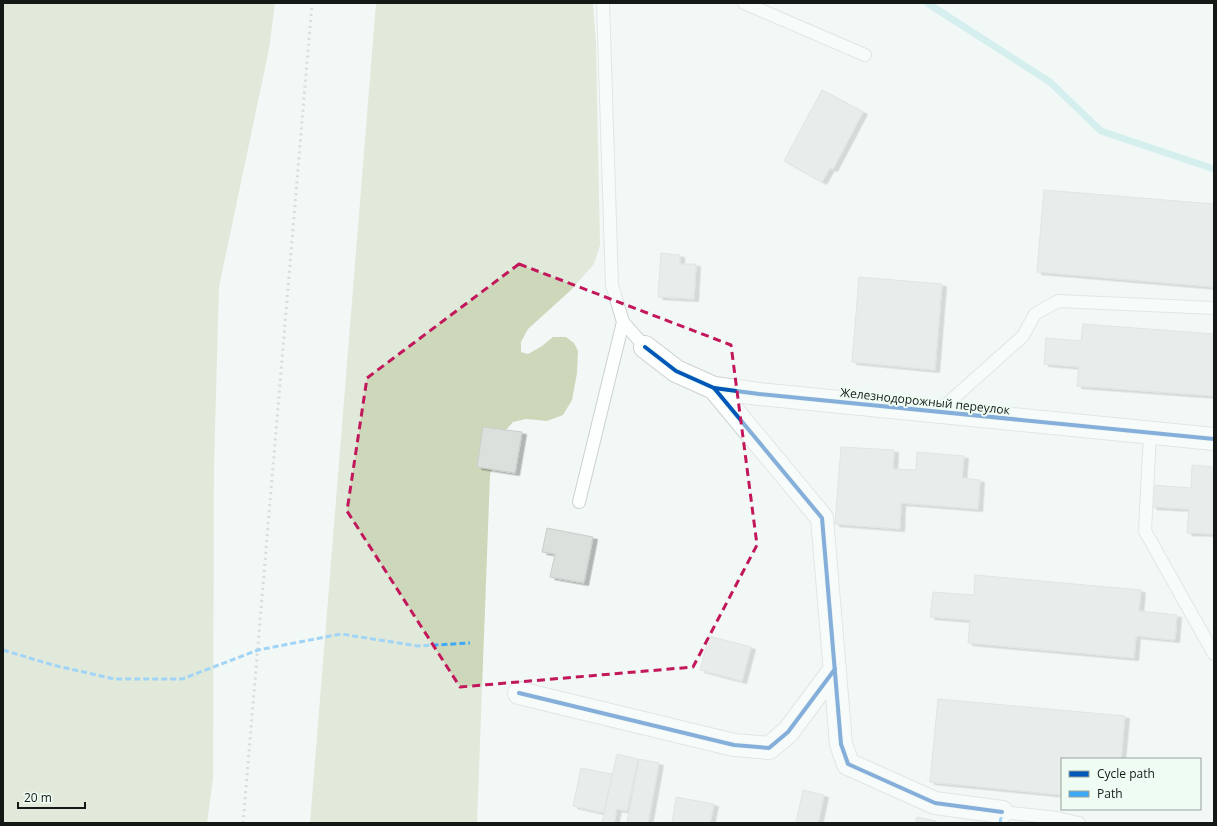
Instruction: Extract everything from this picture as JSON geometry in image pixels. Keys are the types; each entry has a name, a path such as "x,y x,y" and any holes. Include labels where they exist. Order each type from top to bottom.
{"street":[{"name":"Железнодорожный переулок","path":"645,348 676,371 714,388 759,394 1214,439"},
{"path":"714,388 822,518 841,744 848,764 934,803 1002,812"},
{"path":"519,693 734,745 769,748 788,732 834,669"}],"lane":[{"path":"602,3 612,285 623,322 645,348"},
{"path":"744,3 865,55"},
{"path":"938,412 1023,336 1035,314 1058,301 1214,308"},
{"path":"579,502 623,322"},
{"path":"1150,433 1145,531 1214,654"},
{"path":"1002,812 1057,818 1079,823"}],"highlighted area":[{"path":"519,264 731,345 757,545 693,667 460,687 347,511 367,378"}],"green space":[{"path":"3,3 275,3 269,49 219,287 214,466 213,779 207,823 3,823"},
{"path":"376,3 593,3 596,44 600,245 594,264 571,290 528,329 521,342 521,352 528,354 542,346 553,337 566,337 574,343 578,351 577,373 572,400 563,415 547,421 526,419 513,422 505,431 498,443 490,475 477,823 310,823"}],"building":[{"path":"822,90 863,112 833,169 830,168 822,182 784,161"},
{"path":"1044,190 1214,204 1214,287 1037,272"},
{"path":"661,253 680,255 680,264 696,264 694,299 658,297"},
{"path":"859,277 942,284 935,370 852,362"},
{"path":"1083,324 1214,334 1214,396 1077,386 1079,367 1044,364 1046,338 1081,341"},
{"path":"483,427 522,432 515,473 477,467"},
{"path":"841,447 894,450 893,469 916,470 917,452 964,456 962,478 980,480 978,509 901,503 900,529 835,524"},
{"path":"1192,465 1214,467 1214,534 1187,533 1189,509 1152,507 1153,485 1191,488"},
{"path":"547,528 593,537 584,583 550,577 555,554 542,552"},
{"path":"975,575 1141,590 1139,611 1177,615 1175,640 1136,636 1134,658 968,643 970,620 930,617 933,592 974,595"},
{"path":"709,636 751,647 742,681 700,670"},
{"path":"938,699 1125,716 1121,758 1061,758 1061,795 930,782"},
{"path":"617,754 638,759 627,811 617,809 614,823 602,823"},
{"path":"639,759 659,763 648,823 627,823"},
{"path":"581,768 612,774 604,813 573,806"},
{"path":"803,790 824,795 818,823 796,823"},
{"path":"676,797 714,804 710,823 672,823"},
{"path":"917,817 936,821 935,823 916,823"}],"waterway":[{"path":"927,3 1050,82 1101,131 1214,169"}],"railway":[{"path":"243,823 312,3"}],"marked path":[{"path":"3,650 53,665 114,679 182,679 258,650 341,634 418,646 470,643"},
{"path":"1000,823 1002,812"}],"cycle path":[{"path":"645,347 676,371 714,388 759,394 1214,439"},
{"path":"714,388 822,518 841,744 848,764 935,803 1002,812"},
{"path":"519,693 734,745 769,748 788,732 835,669"}]}
